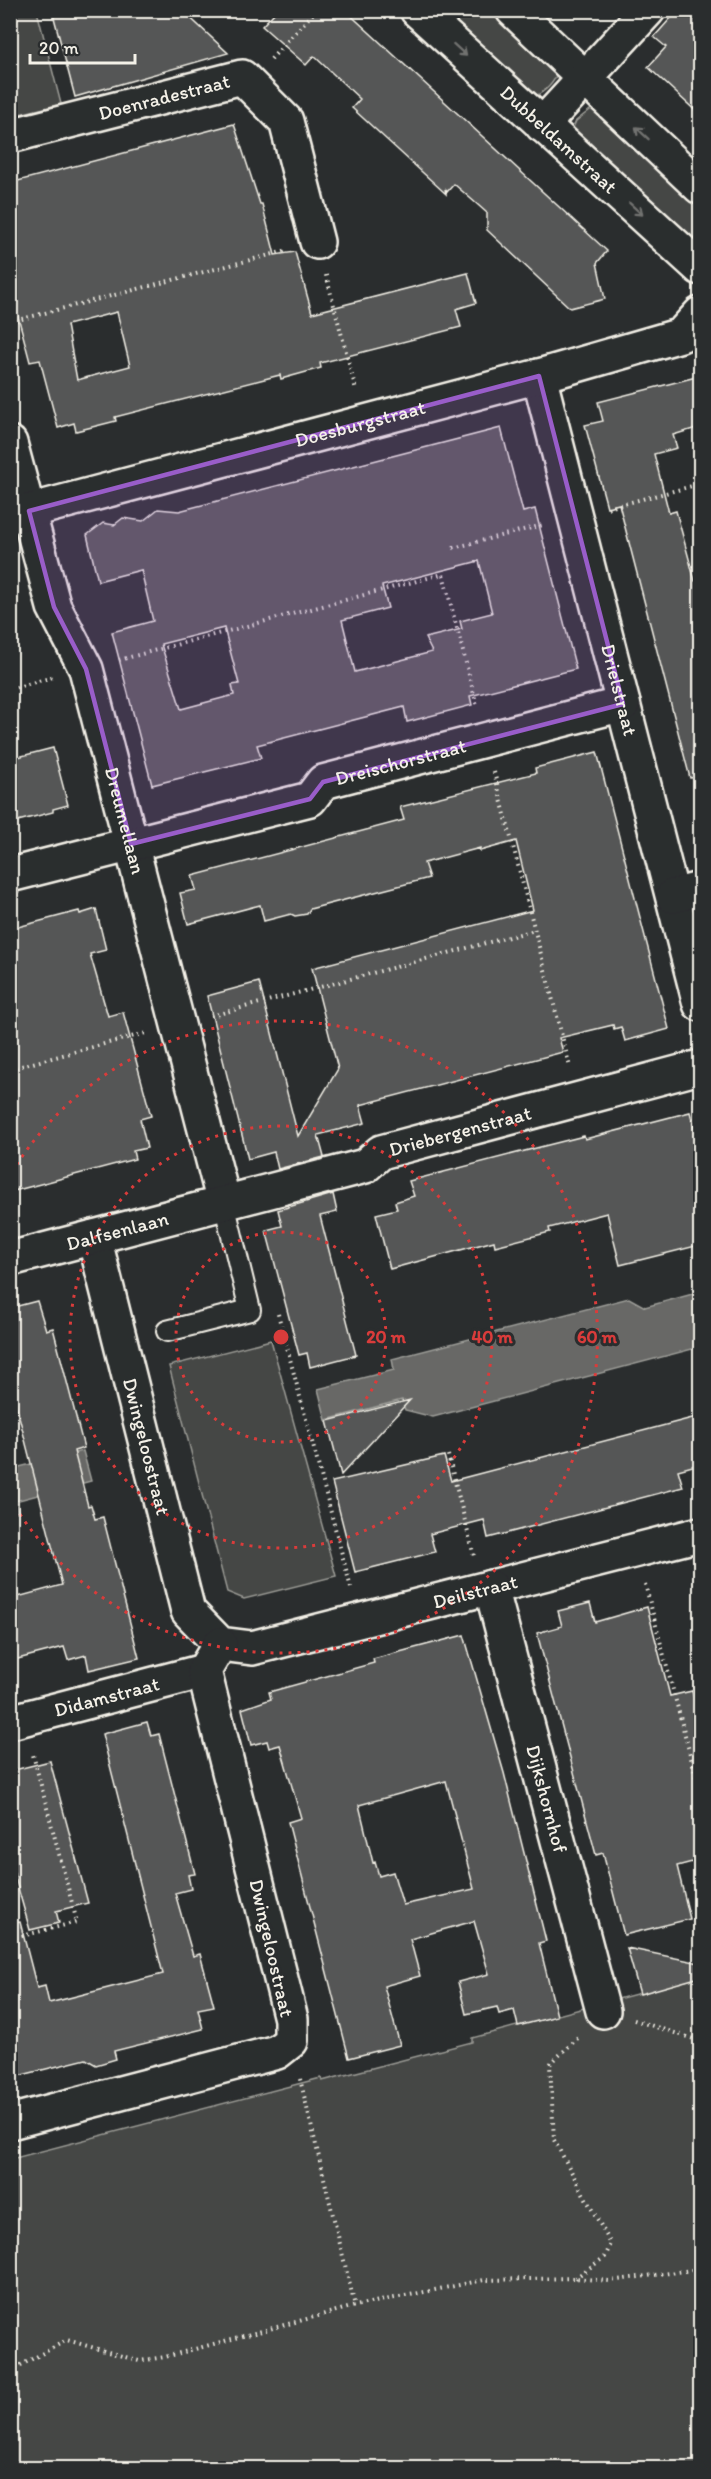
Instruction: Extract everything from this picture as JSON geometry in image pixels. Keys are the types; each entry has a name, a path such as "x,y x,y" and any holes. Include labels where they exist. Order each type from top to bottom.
{"street":[{"name":"Dubbeldamstraat","path":"417,10 700,268"},
{"path":"513,10 700,187"},
{"path":"542,125 648,10"},
{"name":"Doenradestraat","path":"10,136 242,77 286,121 317,242"},
{"name":"Doesburgstraat","path":"20,513 539,376 681,335 700,314"},
{"name":"Drielstraat","path":"539,376 623,705 687,892 700,1004"},
{"name":"Dreumellaan","path":"10,443 20,513 54,607 86,669 224,1203"},
{"name":"Dreischorstraat","path":"10,875 310,799 324,782 623,705"},
{"name":"Driebergenstraat","path":"224,1203 365,1166 381,1152 700,1067"},
{"name":"Dalfsenlaan","path":"10,1259 224,1203"},
{"name":"Dwingeloostraat","path":"94,1237 188,1611 236,1646"},
{"name":"Deilstraat","path":"236,1646 360,1621 700,1534"},
{"name":"Dijkshornhof","path":"487,1588 603,2011"},
{"path":"204,1671 236,1646"},
{"name":"Dwingeloostraat","path":"10,2122 277,2052 291,2041 291,2019 204,1671"},
{"name":"Didamstraat","path":"17,1720 204,1671"}],"lane":[{"path":"167,1331 250,1310 224,1203"}],"path":[{"path":"248,84 316,10"},
{"path":"10,322 317,242 364,422"},
{"path":"10,689 443,574 579,1099"},
{"path":"10,1068 535,930"},
{"path":"278,1312 360,1621"},
{"path":"448,1455 487,1588"},
{"path":"636,1550 700,1792"},
{"path":"10,1670 17,1720 76,1922 10,1939"},
{"path":"575,2278 605,2257 611,2244 554,2140 549,2064 573,2044 603,2011 700,2041"},
{"path":"291,2041 355,2306"},
{"path":"10,2371 67,2340 139,2361 165,2357 355,2306 484,2280 575,2278 609,2281 700,2269"}],"highlighted area":[{"path":"539,376 623,704 323,782 310,799 131,844 86,669 54,607 29,511"}],"shaded area":[{"path":"11,10 37,11 61,104 11,116"},
{"path":"433,11 498,11 557,73 554,80 546,90 535,96"},
{"path":"594,107 700,196 700,256 572,130 576,121"},
{"path":"700,1292 700,1347 433,1417 405,1410 402,1400 326,1420 318,1389 394,1370 392,1359 629,1298 645,1307"},
{"path":"271,1340 336,1576 244,1599 227,1592 169,1366"},
{"path":"83,1451 91,1481 15,1501 18,1511 11,1515 11,1469"},
{"path":"700,1977 700,2468 11,2468 11,2159 321,2078 322,2081 472,2042 472,2038"}],"building":[{"path":"52,10 182,10 228,53 75,97"},
{"path":"277,10 345,10 607,251 597,263 605,299 570,308 487,230 487,213 454,184 447,192 445,189 446,194 352,108 360,99 314,56 306,65 262,26"},
{"path":"678,10 700,10 700,115 648,67 666,47 654,37"},
{"path":"234,124 260,204 262,204 275,255 295,252 312,313 468,273 476,303 456,309 461,327 320,363 321,368 281,379 280,375 115,417 116,421 76,431 74,423 58,428 40,360 30,362 10,286 10,183","holes":["117,312 130,366 77,380 67,325"]},
{"path":"700,376 700,427 673,435 677,448 654,454 669,513 676,511 695,581 700,580 700,777 690,778 619,504 607,507 585,425 603,421 598,402"},
{"path":"501,428 523,512 535,509 576,669 470,696 472,705 407,722 404,707 257,745 261,758 152,785 112,632 153,621 141,570 98,581 87,535 103,523 114,525 123,518 143,521 158,509 179,511","holes":["479,561 492,613 460,621 462,629 425,638 432,652 355,672 342,620 388,608 382,586","224,628 239,684 232,685 234,695 181,709 161,644"]},
{"path":"53,748 68,805 53,809 53,812 10,823 10,759"},
{"path":"597,752 669,1029 625,1041 621,1027 614,1029 613,1025 559,1038 563,1052 360,1105 365,1123 318,1135 324,1157 278,1169 274,1152 248,1159 207,996 259,982 298,1136 338,1069 312,968 533,910 516,841 424,863 429,878 310,909 307,914 295,916 291,914 264,921 260,905 188,924 180,893 196,890 192,876 404,820 400,807 536,773 535,768"},
{"path":"96,909 106,950 90,954 108,1016 123,1012 151,1116 140,1119 147,1148 133,1151 135,1159 10,1192 10,929 79,911 80,914"},
{"path":"690,1112 700,1149 700,1245 620,1265 607,1213 549,1228 550,1232 495,1246 494,1241 390,1269 376,1214 397,1209 395,1202 414,1196 409,1181 584,1136 585,1139"},
{"path":"333,1194 337,1212 320,1216 356,1355 310,1367 307,1353 299,1355 266,1230 282,1226 278,1210"},
{"path":"37,1301 46,1330 53,1328 84,1448 74,1451 88,1506 91,1505 95,1519 103,1517 139,1658 89,1670 86,1655 68,1660 64,1647 10,1661 10,1599 62,1585 10,1381 10,1308"},
{"path":"410,1400 341,1475 327,1421"},
{"path":"700,1416 700,1464 678,1470 683,1487 488,1538 484,1520 430,1534 435,1552 355,1572 332,1482 444,1456 451,1481"},
{"path":"590,1603 595,1622 647,1607 670,1696 692,1691 700,1720 700,1860 677,1866 690,1919 624,1935 603,1853 596,1855 537,1633 562,1626 558,1611"},
{"path":"464,1635 504,1773 546,1941 539,1943 557,2016 518,2026 514,2010 499,2014 497,2007 466,2014 458,1982 489,1974 474,1921 410,1939 420,1976 384,1986 400,2045 349,2058 288,1822 301,1818 280,1745 269,1748 267,1741 251,1745 242,1709 271,1699 269,1692 374,1663 373,1659","holes":["446,1781 474,1889 403,1905 393,1872 379,1876 375,1862 373,1863 359,1805"]},
{"path":"147,1722 151,1736 159,1734 195,1874 188,1875 191,1889 175,1893 193,1956 200,1954 214,2006 198,2009 203,2029 114,2051 116,2059 96,2065 86,2059 10,2078 10,1923 20,1922 37,1988 45,1986 49,2003 163,1974 102,1734"},
{"path":"50,1761 88,1903 56,1911 59,1923 30,1930 10,1860 10,1771"},
{"path":"627,1948 700,1963 700,1977 640,1994"}]}
